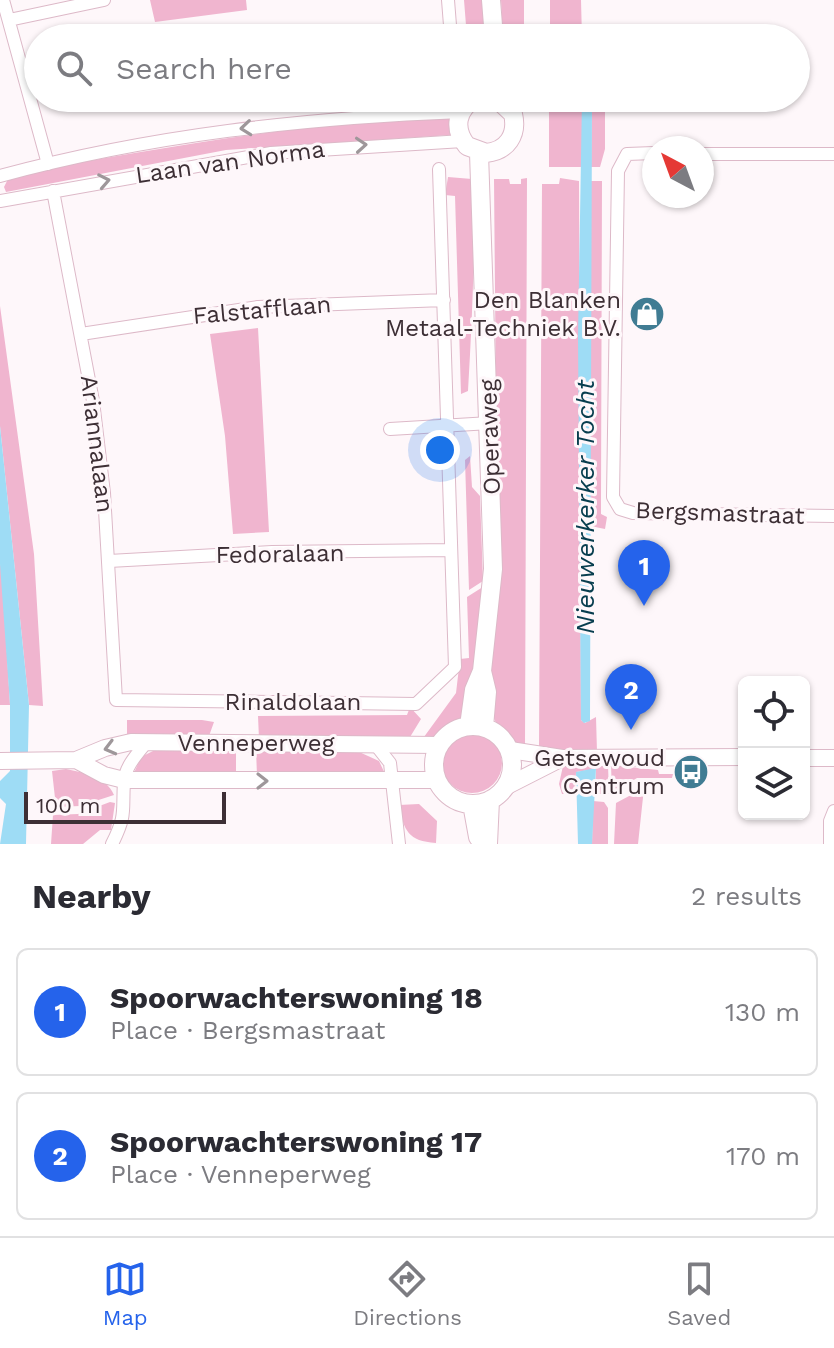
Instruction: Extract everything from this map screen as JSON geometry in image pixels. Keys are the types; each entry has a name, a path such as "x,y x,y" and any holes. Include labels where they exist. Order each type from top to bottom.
{"main road":[{"path":"491,0 493,24"},
{"path":"461,112 457,127 463,141 486,153 511,138 515,122 511,112"},
{"name":"Operaweg","path":"476,726 474,690 482,671 493,569 483,203 478,184 486,153"},
{"path":"476,726 500,735 510,750 512,772 507,786 481,802 451,797 437,780 435,756 439,745 452,732 476,726"},
{"path":"481,802 486,844"}],"street":[{"path":"3,0 24,75"},
{"path":"9,20 104,0"},
{"path":"448,0 450,24"},
{"path":"34,112 48,164"},
{"name":"Laan van Norma","path":"0,176 223,131 367,115 461,112"},
{"name":"Laan van Norma","path":"0,201 271,153 463,141"},
{"name":"Bergsmastraat","path":"642,153 627,154 618,171 613,497 620,509 633,513 834,516"},
{"path":"714,154 834,154"},
{"path":"439,169 451,550"},
{"name":"Ariannalaan","path":"53,191 93,401 109,561 116,700"},
{"name":"Falstafflaan","path":"81,334 258,307 444,300"},
{"path":"390,429 490,423"},
{"name":"Fedoralaan","path":"109,561 272,552 451,550"},
{"name":"Rinaldolaan","path":"116,700 416,704 455,667 451,550"},
{"path":"112,844 125,818 124,780 130,763 146,743"},
{"name":"Venneperweg","path":"0,761 76,760 105,748 146,743 439,745"},
{"path":"375,744 390,763 399,844"},
{"path":"510,750 562,758 738,757"},
{"path":"507,786 562,758"},
{"path":"810,758 834,758"},
{"name":"Venneperweg","path":"76,760 104,775 124,780 437,780"},
{"path":"830,844 830,821 834,811"}],"shaded area":[{"path":"150,0 246,0 247,10 155,22"},
{"path":"464,0 483,0 484,24 466,24"},
{"path":"501,0 524,0 524,24 502,24"},
{"path":"550,0 581,0 582,24 550,24"},
{"path":"549,112 582,112 582,167 549,167"},
{"path":"592,112 605,112 605,149 600,167 591,167"},
{"path":"449,117 451,135 226,150 6,192 4,187 10,175 174,147 338,125"},
{"path":"448,177 472,179 474,259 471,338 468,391 461,394 455,196 445,195"},
{"path":"527,178 525,747 503,732 491,708 496,405 494,179 509,179 510,184 521,184 521,179"},
{"path":"560,178 579,181 581,720 585,723 596,717 597,752 539,748 542,184 559,184"},
{"path":"589,181 602,181 601,514 607,517 605,529 590,526"},
{"path":"0,306 34,554 43,706 29,705 0,426"},
{"path":"258,328 269,532 233,534 225,436 210,334"},
{"path":"470,456 472,487 480,496 483,581 469,590 465,460"},
{"path":"0,564 2,568 10,705 0,705"},
{"path":"486,585 479,643 464,715 434,737 421,741 456,693 460,659 469,658 467,597"},
{"path":"410,707 421,719 407,742 259,739 258,716 407,715"},
{"path":"127,720 214,722 209,736 127,736"},
{"path":"472,733 483,735 493,742 500,752 500,774 493,784 483,791 472,793 461,791 451,784 444,774 442,763 444,752 451,742 461,735"},
{"path":"157,749 236,749 236,776 133,775 141,757"},
{"path":"256,749 357,751 379,761 386,776 257,776"},
{"path":"608,765 609,794 595,794 596,769 576,772 575,793 562,794 559,784 563,766"},
{"path":"611,765 673,774 672,778 637,778 612,793"},
{"path":"66,769 100,779 114,795 80,806 56,807 52,771"},
{"path":"644,788 638,844 614,844 616,803"},
{"path":"593,801 604,802 608,808 608,844 592,844"},
{"path":"115,803 111,830 100,830 83,844 51,844 53,815 78,814"},
{"path":"419,804 437,821 436,843 413,837 403,822 399,805"}],"water":[{"name":"Nieuwerkerker Tocht","path":"582,112 592,112 590,721 584,723 581,720 578,337"},
{"path":"0,426 29,705 26,844 0,844 6,804 0,798 0,781 10,771 10,705 0,564"},
{"path":"596,768 592,844 578,844 576,772"}],"place":[{"name":"Den Blanken Metaal-Techniek B.V.","path":"647,314"},
{"name":"Spoorwachterswoning 18","path":"644,606"},
{"name":"Spoorwachterswoning 17","path":"631,730"},
{"name":"Getsewoud Centrum","path":"691,772"}]}
